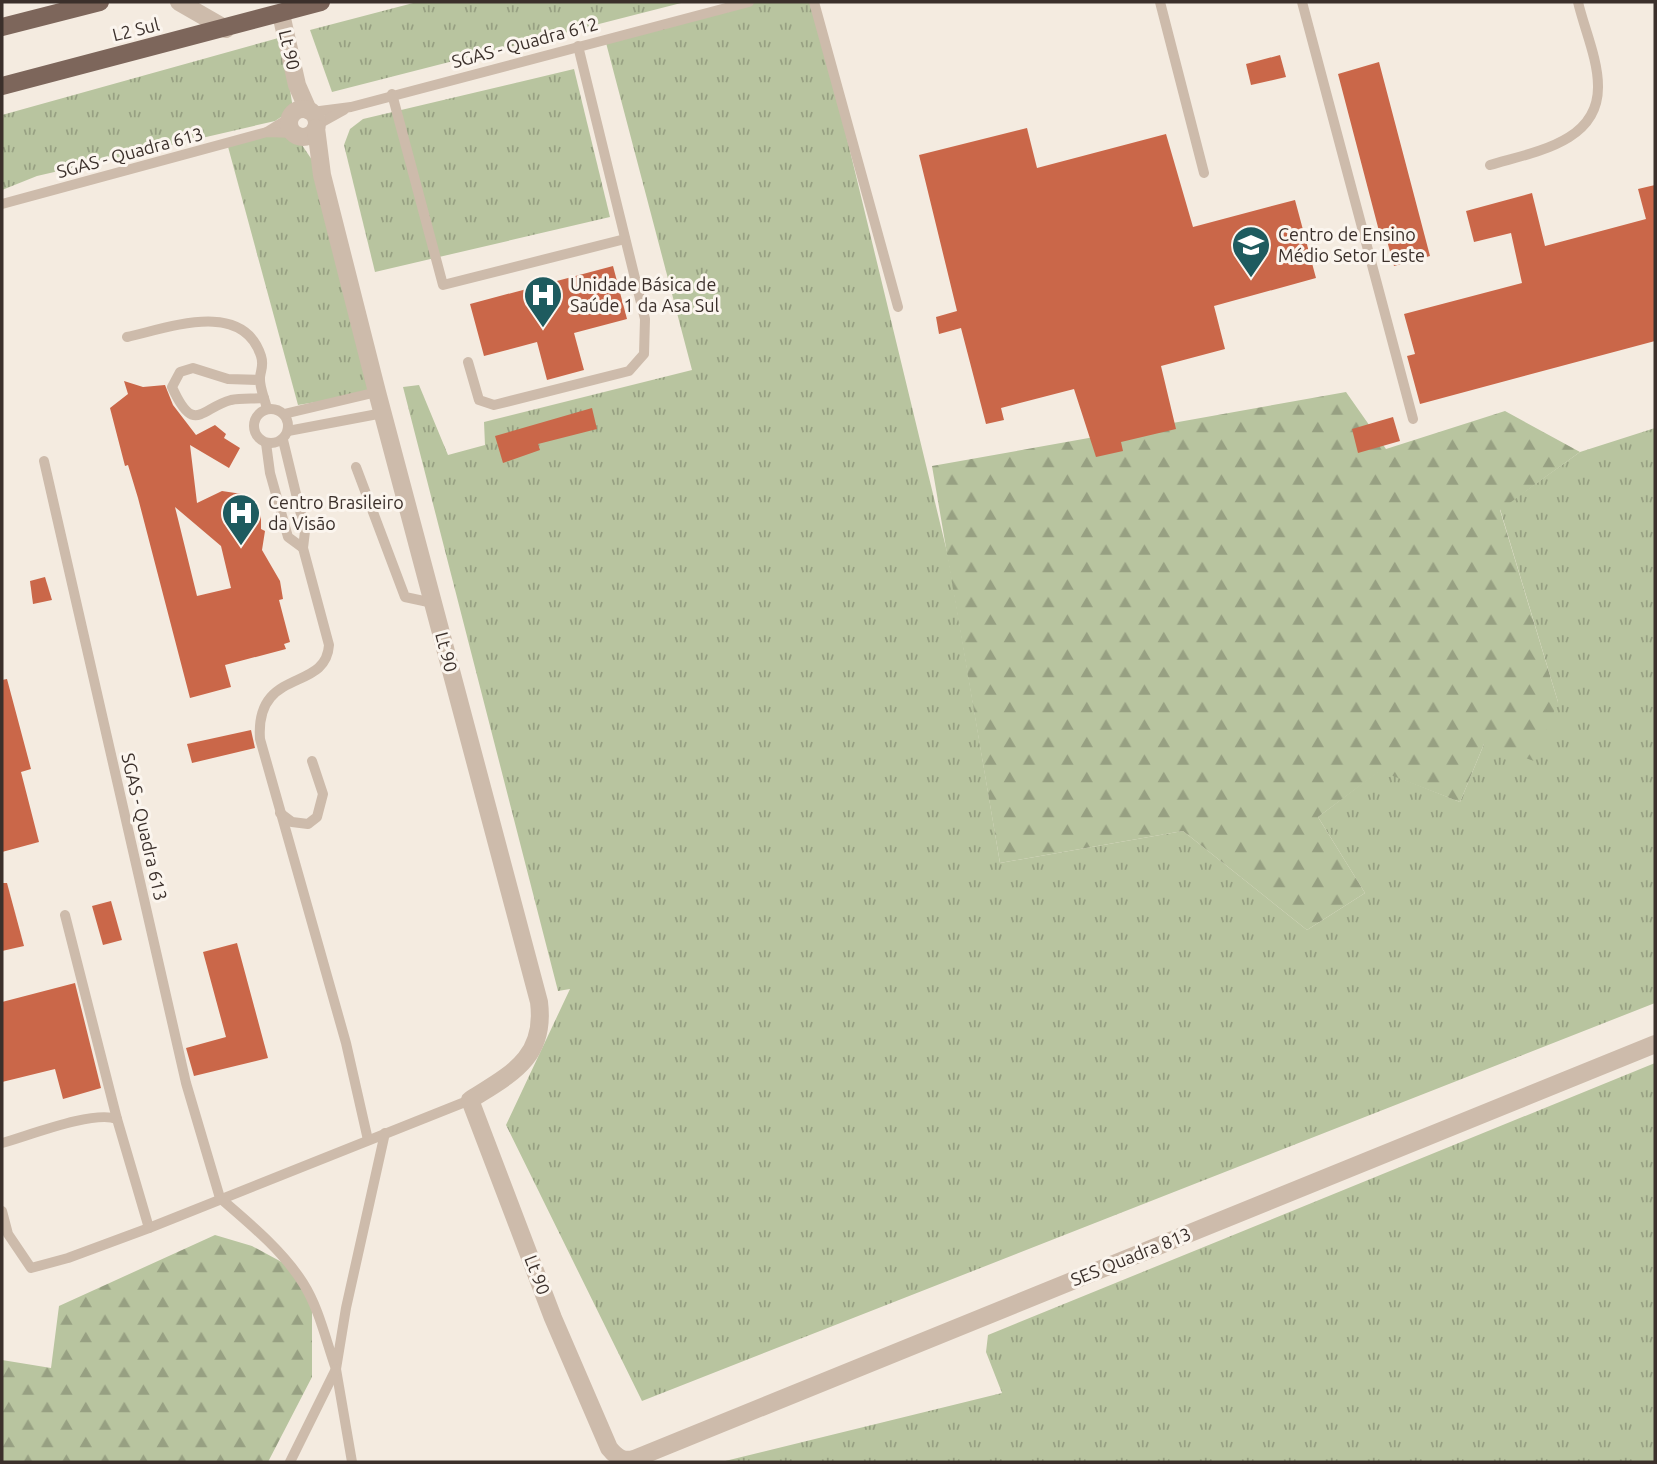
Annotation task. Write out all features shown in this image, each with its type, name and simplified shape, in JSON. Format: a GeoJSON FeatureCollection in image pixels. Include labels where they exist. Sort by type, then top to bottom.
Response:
{"type":"FeatureCollection","features":[{"type":"Feature","properties":{"kind":"main road","name":"L2 Sul"},"geometry":{"type":"LineString","coordinates":[[2,27],[100,2]]}},
{"type":"Feature","properties":{"kind":"main road","name":"L2 Sul"},"geometry":{"type":"LineString","coordinates":[[2,85],[226,29],[321,2]]}},
{"type":"Feature","properties":{"kind":"street"},"geometry":{"type":"LineString","coordinates":[[179,2],[226,29]]}},
{"type":"Feature","properties":{"kind":"street","name":"Lt 90"},"geometry":{"type":"LineString","coordinates":[[281,14],[305,122],[322,175],[540,1013],[540,1032],[530,1054],[501,1080],[470,1100],[553,1318],[609,1448]]}},
{"type":"Feature","properties":{"kind":"street","name":"SES Quadra 813"},"geometry":{"type":"LineString","coordinates":[[609,1448],[623,1460],[651,1458],[1655,1044]]}},
{"type":"Feature","properties":{"kind":"lane","name":"SGAS - Quadra 612"},"geometry":{"type":"LineString","coordinates":[[305,122],[392,94],[749,2]]}},
{"type":"Feature","properties":{"kind":"lane"},"geometry":{"type":"LineString","coordinates":[[814,2],[898,307]]}},
{"type":"Feature","properties":{"kind":"lane"},"geometry":{"type":"LineString","coordinates":[[1160,2],[1203,173]]}},
{"type":"Feature","properties":{"kind":"lane"},"geometry":{"type":"LineString","coordinates":[[1302,2],[1413,419]]}},
{"type":"Feature","properties":{"kind":"lane"},"geometry":{"type":"LineString","coordinates":[[1490,165],[1574,136],[1588,124],[1596,108],[1598,84],[1578,2]]}},
{"type":"Feature","properties":{"kind":"lane"},"geometry":{"type":"LineString","coordinates":[[468,362],[479,400],[494,405],[629,371],[644,354],[647,340],[578,46]]}},
{"type":"Feature","properties":{"kind":"lane"},"geometry":{"type":"LineString","coordinates":[[392,94],[443,285],[625,239]]}},
{"type":"Feature","properties":{"kind":"lane","name":"SGAS - Quadra 613"},"geometry":{"type":"LineString","coordinates":[[267,132],[305,122]]}},
{"type":"Feature","properties":{"kind":"lane","name":"SGAS - Quadra 613"},"geometry":{"type":"LineString","coordinates":[[2,204],[305,122]]}},
{"type":"Feature","properties":{"kind":"lane"},"geometry":{"type":"LineString","coordinates":[[127,337],[204,321],[227,322],[242,330],[259,350],[263,366],[260,380],[266,403]]}},
{"type":"Feature","properties":{"kind":"lane"},"geometry":{"type":"LineString","coordinates":[[260,380],[228,379],[193,368],[180,372],[172,387],[181,404],[195,415],[209,413],[233,400],[266,403],[284,414],[377,392]]}},
{"type":"Feature","properties":{"kind":"lane"},"geometry":{"type":"LineString","coordinates":[[266,403],[253,426],[256,436],[266,443],[270,472],[288,537],[303,548]]}},
{"type":"Feature","properties":{"kind":"lane"},"geometry":{"type":"LineString","coordinates":[[266,443],[286,435],[383,413]]}},
{"type":"Feature","properties":{"kind":"lane"},"geometry":{"type":"LineString","coordinates":[[284,414],[304,531],[303,548],[329,645],[328,656],[320,668],[272,693],[259,720],[260,739],[346,1043],[368,1140]]}},
{"type":"Feature","properties":{"kind":"lane","name":"SGAS - Quadra 613"},"geometry":{"type":"LineString","coordinates":[[44,461],[186,1083],[220,1198]]}},
{"type":"Feature","properties":{"kind":"lane"},"geometry":{"type":"LineString","coordinates":[[356,467],[405,597],[433,603]]}},
{"type":"Feature","properties":{"kind":"lane"},"geometry":{"type":"LineString","coordinates":[[280,813],[292,822],[308,824],[317,817],[323,794],[312,761]]}},
{"type":"Feature","properties":{"kind":"lane"},"geometry":{"type":"LineString","coordinates":[[65,915],[117,1119],[149,1228]]}},
{"type":"Feature","properties":{"kind":"lane","name":"Lt 90"},"geometry":{"type":"LineString","coordinates":[[5,1235],[31,1268],[68,1258],[470,1100]]}},
{"type":"Feature","properties":{"kind":"lane"},"geometry":{"type":"LineString","coordinates":[[2,1143],[80,1122],[110,1116],[117,1119]]}},
{"type":"Feature","properties":{"kind":"lane"},"geometry":{"type":"LineString","coordinates":[[290,1462],[336,1369],[346,1308],[385,1133]]}},
{"type":"Feature","properties":{"kind":"lane"},"geometry":{"type":"LineString","coordinates":[[220,1198],[254,1226],[302,1281],[336,1369],[352,1462]]}},
{"type":"Feature","properties":{"kind":"lane"},"geometry":{"type":"LineString","coordinates":[[2,1211],[5,1235]]}},
{"type":"Feature","properties":{"kind":"green space"},"geometry":{"type":"Polygon","coordinates":[[[417,2],[685,2],[332,92],[310,30],[417,2]]]}},
{"type":"Feature","properties":{"kind":"green space"},"geometry":{"type":"Polygon","coordinates":[[[749,2],[814,2],[948,556],[1000,863],[1183,831],[1307,930],[1365,893],[1318,817],[1380,770],[1460,802],[1484,744],[1558,702],[1500,509],[1580,452],[1655,428],[1655,1003],[642,1401],[506,1125],[570,989],[558,991],[403,387],[419,385],[448,455],[485,445],[484,422],[692,370],[605,39],[749,2]]]}},
{"type":"Feature","properties":{"kind":"green space"},"geometry":{"type":"Polygon","coordinates":[[[282,37],[293,109],[275,121],[37,176],[2,190],[2,115],[282,37]]]}},
{"type":"Feature","properties":{"kind":"green space"},"geometry":{"type":"Polygon","coordinates":[[[574,69],[610,217],[375,272],[344,145],[350,129],[363,119],[574,69]]]}},
{"type":"Feature","properties":{"kind":"green space"},"geometry":{"type":"Polygon","coordinates":[[[267,132],[294,133],[322,175],[377,392],[298,405],[227,143],[267,132]]]}},
{"type":"Feature","properties":{"kind":"green space"},"geometry":{"type":"Polygon","coordinates":[[[1346,392],[1386,449],[1505,411],[1580,452],[1500,510],[1558,702],[1534,761],[1484,744],[1460,802],[1380,771],[1318,817],[1365,893],[1307,930],[1183,831],[1000,863],[932,466],[1346,392]]]}},
{"type":"Feature","properties":{"kind":"green space"},"geometry":{"type":"Polygon","coordinates":[[[1655,1063],[1655,1462],[721,1462],[1002,1393],[986,1352],[988,1335],[1655,1063]]]}},
{"type":"Feature","properties":{"kind":"green space"},"geometry":{"type":"Polygon","coordinates":[[[215,1235],[252,1246],[289,1266],[312,1298],[312,1377],[268,1462],[2,1462],[2,1360],[51,1368],[59,1306],[215,1235]]]}},
{"type":"Feature","properties":{"kind":"building"},"geometry":{"type":"Polygon","coordinates":[[[1280,55],[1286,77],[1251,85],[1246,64],[1280,55]]]}},
{"type":"Feature","properties":{"kind":"building"},"geometry":{"type":"Polygon","coordinates":[[[1379,62],[1430,256],[1394,266],[1384,230],[1379,231],[1338,74],[1379,62]]]}},
{"type":"Feature","properties":{"kind":"building"},"geometry":{"type":"Polygon","coordinates":[[[1027,128],[1037,168],[1166,134],[1193,227],[1295,200],[1316,278],[1214,306],[1225,349],[1161,366],[1176,429],[1121,442],[1123,451],[1096,457],[1074,389],[1001,408],[1004,420],[986,424],[961,328],[939,334],[936,317],[957,311],[919,155],[1027,128]]]}},
{"type":"Feature","properties":{"kind":"building"},"geometry":{"type":"Polygon","coordinates":[[[1655,185],[1655,341],[1420,404],[1407,356],[1415,354],[1404,314],[1522,283],[1511,233],[1474,242],[1466,211],[1532,193],[1545,246],[1646,219],[1638,189],[1655,185]]]}},
{"type":"Feature","properties":{"kind":"building","name":"Unidade Básica de Saúde 1 da Asa Sul"},"geometry":{"type":"Polygon","coordinates":[[[613,266],[627,319],[574,333],[584,370],[547,380],[537,342],[484,356],[470,304],[613,266]]]}},
{"type":"Feature","properties":{"kind":"building","name":"Centro Brasileiro da Visão"},"geometry":{"type":"Polygon","coordinates":[[[124,381],[143,387],[165,385],[173,405],[196,435],[215,425],[226,434],[224,438],[240,448],[229,468],[190,445],[197,503],[222,491],[242,494],[256,503],[261,517],[261,529],[265,531],[262,550],[280,581],[283,599],[279,600],[290,642],[284,644],[286,649],[225,665],[231,687],[190,698],[138,498],[128,465],[125,466],[110,408],[128,394],[124,381]],[[175,507],[197,596],[231,588],[221,546],[175,507]]]}},
{"type":"Feature","properties":{"kind":"building"},"geometry":{"type":"Polygon","coordinates":[[[592,408],[597,429],[538,444],[540,450],[503,463],[495,436],[592,408]]]}},
{"type":"Feature","properties":{"kind":"building"},"geometry":{"type":"Polygon","coordinates":[[[1393,417],[1400,441],[1358,453],[1352,429],[1393,417]]]}},
{"type":"Feature","properties":{"kind":"building"},"geometry":{"type":"Polygon","coordinates":[[[45,577],[52,600],[33,604],[30,581],[45,577]]]}},
{"type":"Feature","properties":{"kind":"building"},"geometry":{"type":"Polygon","coordinates":[[[7,679],[31,769],[21,772],[39,842],[2,852],[2,680],[7,679]]]}},
{"type":"Feature","properties":{"kind":"building"},"geometry":{"type":"Polygon","coordinates":[[[251,730],[255,748],[192,763],[187,744],[251,730]]]}},
{"type":"Feature","properties":{"kind":"building"},"geometry":{"type":"Polygon","coordinates":[[[2,883],[7,883],[24,946],[2,951],[2,883]]]}},
{"type":"Feature","properties":{"kind":"building"},"geometry":{"type":"Polygon","coordinates":[[[111,901],[122,940],[103,945],[92,906],[111,901]]]}},
{"type":"Feature","properties":{"kind":"building"},"geometry":{"type":"Polygon","coordinates":[[[237,943],[268,1058],[194,1076],[186,1048],[226,1037],[203,952],[237,943]]]}},
{"type":"Feature","properties":{"kind":"building"},"geometry":{"type":"Polygon","coordinates":[[[75,983],[101,1088],[63,1099],[55,1069],[2,1082],[2,1002],[75,983]]]}},
{"type":"Feature","properties":{"kind":"place","name":"Centro de Ensino Médio Setor Leste"},"geometry":{"type":"Point","coordinates":[1251,279]}},
{"type":"Feature","properties":{"kind":"place","name":"Unidade Básica de Saúde 1 da Asa Sul"},"geometry":{"type":"Point","coordinates":[543,329]}},
{"type":"Feature","properties":{"kind":"place","name":"Centro Brasileiro da Visão"},"geometry":{"type":"Point","coordinates":[241,547]}}]}
